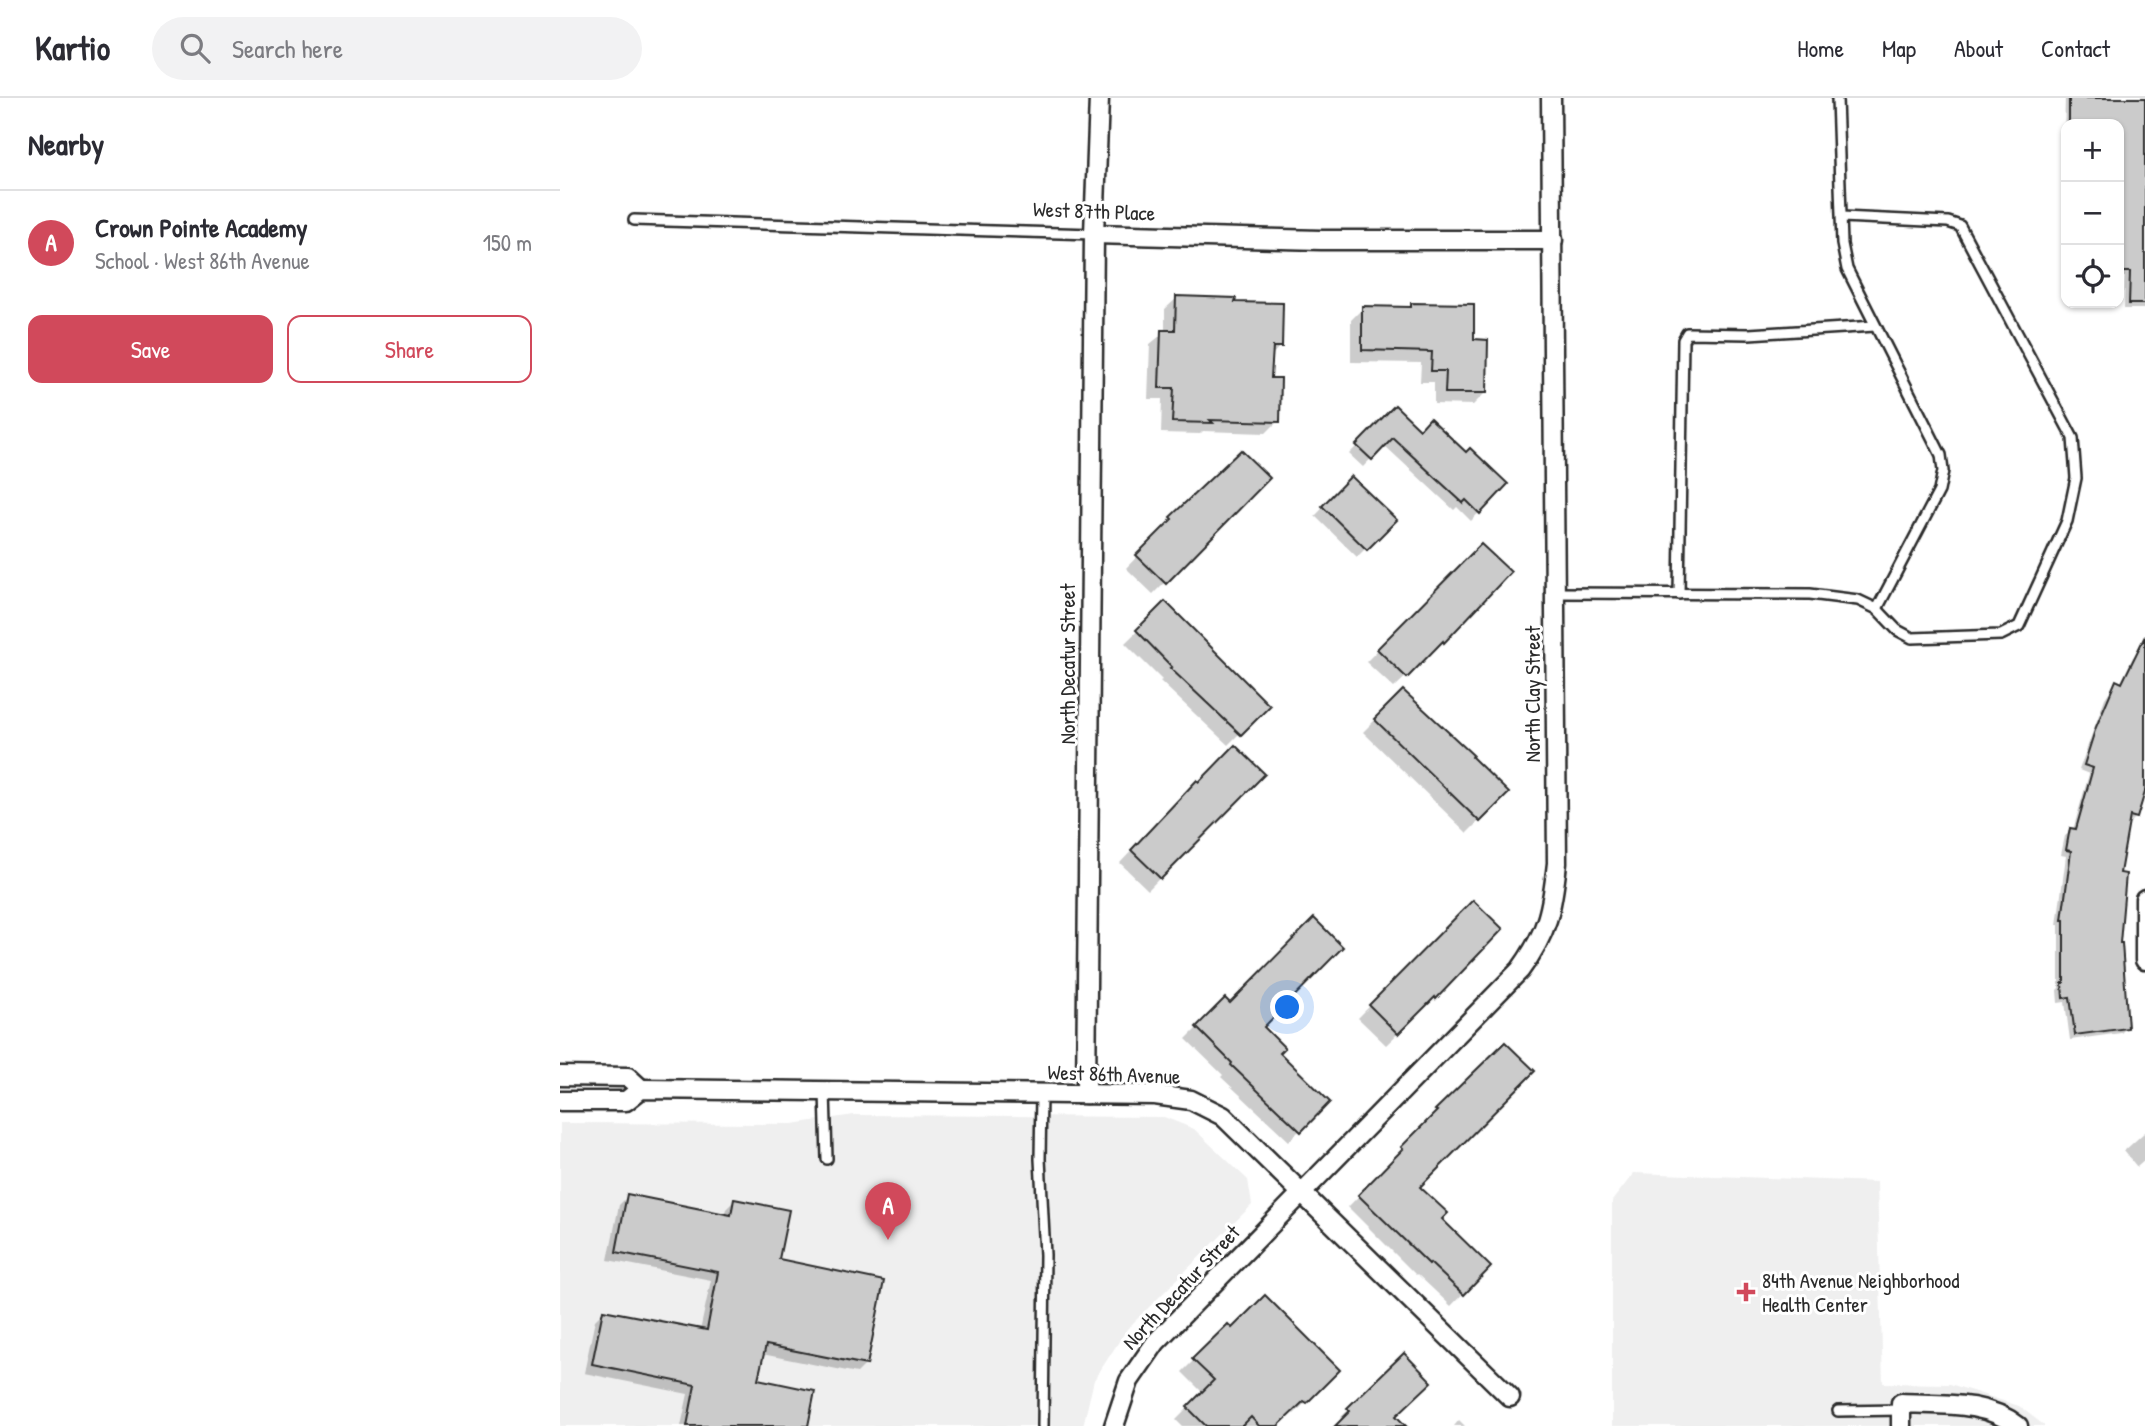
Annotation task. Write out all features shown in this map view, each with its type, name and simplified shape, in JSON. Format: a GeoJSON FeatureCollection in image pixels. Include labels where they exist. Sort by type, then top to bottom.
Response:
{"type":"FeatureCollection","features":[{"type":"Feature","properties":{"kind":"street","name":"North Decatur Street"},"geometry":{"type":"LineString","coordinates":[[1086,1094],[1094,234],[1099,98]]}},
{"type":"Feature","properties":{"kind":"street","name":"North Clay Street"},"geometry":{"type":"LineString","coordinates":[[1303,1193],[1520,970],[1542,937],[1552,905],[1556,863],[1551,98]]}},
{"type":"Feature","properties":{"kind":"street","name":"West 87th Place"},"geometry":{"type":"LineString","coordinates":[[1094,234],[1321,240],[1553,240]]}},
{"type":"Feature","properties":{"kind":"street"},"geometry":{"type":"LineString","coordinates":[[2145,899],[2145,960]]}},
{"type":"Feature","properties":{"kind":"street","name":"West 86th Avenue"},"geometry":{"type":"LineString","coordinates":[[560,1076],[628,1077],[641,1089]]}},
{"type":"Feature","properties":{"kind":"street","name":"West 86th Avenue"},"geometry":{"type":"LineString","coordinates":[[560,1101],[626,1101],[641,1089],[1180,1097],[1223,1116],[1510,1397]]}},
{"type":"Feature","properties":{"kind":"street","name":"North Decatur Street"},"geometry":{"type":"LineString","coordinates":[[1114,1426],[1129,1381],[1156,1342],[1303,1193]]}},
{"type":"Feature","properties":{"kind":"street"},"geometry":{"type":"LineString","coordinates":[[1901,1413],[1971,1406],[1999,1414],[2018,1426]]}},
{"type":"Feature","properties":{"kind":"lane"},"geometry":{"type":"LineString","coordinates":[[1837,98],[1842,244],[1847,269],[1941,455],[1943,471],[1939,491],[1877,610]]}},
{"type":"Feature","properties":{"kind":"lane"},"geometry":{"type":"LineString","coordinates":[[1555,593],[1810,594],[1858,600],[1877,610],[1897,630],[1912,638],[2001,635],[2019,626],[2067,521],[2076,478],[2073,438],[1960,226],[1948,222],[1842,217]]}},
{"type":"Feature","properties":{"kind":"lane","name":"West 87th Place"},"geometry":{"type":"LineString","coordinates":[[634,220],[1094,234]]}},
{"type":"Feature","properties":{"kind":"lane"},"geometry":{"type":"LineString","coordinates":[[1679,594],[1683,340],[1687,333],[1749,334],[1875,327]]}},
{"type":"Feature","properties":{"kind":"lane"},"geometry":{"type":"LineString","coordinates":[[825,1091],[827,1159]]}},
{"type":"Feature","properties":{"kind":"lane"},"geometry":{"type":"LineString","coordinates":[[1041,1094],[1040,1159],[1045,1255],[1043,1426]]}},
{"type":"Feature","properties":{"kind":"lane"},"geometry":{"type":"LineString","coordinates":[[1838,1411],[1901,1413]]}},
{"type":"Feature","properties":{"kind":"shaded area"},"geometry":{"type":"Polygon","coordinates":[[[854,1115],[1164,1117],[1194,1129],[1248,1180],[1252,1205],[1127,1329],[1094,1380],[1083,1426],[560,1426],[560,1123],[792,1124],[854,1115]]]}},
{"type":"Feature","properties":{"kind":"shaded area","name":"84th Avenue Neighborhood Health Center"},"geometry":{"type":"Polygon","coordinates":[[[1634,1173],[1877,1182],[1883,1383],[1950,1384],[2019,1406],[2045,1426],[1612,1426],[1612,1201],[1634,1173]]]}},
{"type":"Feature","properties":{"kind":"building"},"geometry":{"type":"Polygon","coordinates":[[[2069,98],[2145,98],[2145,304],[2129,304],[2130,272],[2124,272],[2124,119],[2069,119],[2069,98]]]}},
{"type":"Feature","properties":{"kind":"building"},"geometry":{"type":"Polygon","coordinates":[[[1176,296],[1236,298],[1235,302],[1283,303],[1282,347],[1273,347],[1271,378],[1281,378],[1280,422],[1172,422],[1174,388],[1159,388],[1161,330],[1175,330],[1176,296]]]}},
{"type":"Feature","properties":{"kind":"building"},"geometry":{"type":"Polygon","coordinates":[[[1411,303],[1474,304],[1474,339],[1488,340],[1487,393],[1445,393],[1446,371],[1431,371],[1432,352],[1362,350],[1362,306],[1411,307],[1411,303]]]}},
{"type":"Feature","properties":{"kind":"building"},"geometry":{"type":"Polygon","coordinates":[[[1395,405],[1420,429],[1430,418],[1466,452],[1470,448],[1508,484],[1480,514],[1466,500],[1463,503],[1393,438],[1372,460],[1356,445],[1395,405]]]}},
{"type":"Feature","properties":{"kind":"building"},"geometry":{"type":"Polygon","coordinates":[[[1241,450],[1270,478],[1166,584],[1136,555],[1172,519],[1170,517],[1241,450]]]}},
{"type":"Feature","properties":{"kind":"building"},"geometry":{"type":"Polygon","coordinates":[[[1351,476],[1397,520],[1367,550],[1322,506],[1351,476]]]}},
{"type":"Feature","properties":{"kind":"building"},"geometry":{"type":"Polygon","coordinates":[[[1481,544],[1511,572],[1407,678],[1377,649],[1481,544]]]}},
{"type":"Feature","properties":{"kind":"building"},"geometry":{"type":"Polygon","coordinates":[[[1165,601],[1270,706],[1241,735],[1170,668],[1172,667],[1136,630],[1165,601]]]}},
{"type":"Feature","properties":{"kind":"building"},"geometry":{"type":"Polygon","coordinates":[[[2145,636],[2145,792],[2137,818],[2130,816],[2120,873],[2126,874],[2120,943],[2128,1028],[2075,1035],[2070,997],[2063,998],[2062,983],[2062,920],[2071,851],[2066,850],[2070,828],[2076,829],[2093,768],[2084,765],[2096,727],[2116,680],[2122,683],[2145,636]]]}},
{"type":"Feature","properties":{"kind":"building"},"geometry":{"type":"Polygon","coordinates":[[[1403,690],[1473,755],[1472,757],[1509,793],[1480,822],[1374,719],[1403,690]]]}},
{"type":"Feature","properties":{"kind":"building"},"geometry":{"type":"Polygon","coordinates":[[[1235,745],[1265,774],[1161,879],[1131,850],[1197,780],[1199,782],[1235,745]]]}},
{"type":"Feature","properties":{"kind":"building"},"geometry":{"type":"Polygon","coordinates":[[[1473,900],[1503,929],[1436,999],[1435,997],[1398,1034],[1369,1005],[1473,900]]]}},
{"type":"Feature","properties":{"kind":"building"},"geometry":{"type":"Polygon","coordinates":[[[1314,918],[1343,947],[1264,1027],[1285,1048],[1280,1053],[1330,1102],[1301,1132],[1231,1065],[1196,1027],[1225,998],[1230,1003],[1314,918]]]}},
{"type":"Feature","properties":{"kind":"building"},"geometry":{"type":"Polygon","coordinates":[[[1505,1042],[1535,1071],[1420,1187],[1448,1213],[1442,1219],[1491,1267],[1464,1295],[1358,1195],[1403,1149],[1401,1147],[1437,1111],[1435,1110],[1505,1042]]]}},
{"type":"Feature","properties":{"kind":"building"},"geometry":{"type":"Polygon","coordinates":[[[627,1194],[731,1215],[734,1199],[789,1210],[779,1259],[884,1281],[867,1365],[766,1345],[758,1379],[815,1391],[808,1426],[687,1426],[695,1385],[592,1364],[603,1310],[707,1330],[718,1272],[616,1252],[627,1194]]]}},
{"type":"Feature","properties":{"kind":"building"},"geometry":{"type":"Polygon","coordinates":[[[1265,1295],[1340,1370],[1307,1403],[1304,1401],[1278,1426],[1259,1426],[1251,1417],[1242,1426],[1206,1426],[1187,1407],[1214,1380],[1192,1359],[1228,1324],[1232,1328],[1265,1295]]]}},
{"type":"Feature","properties":{"kind":"building"},"geometry":{"type":"Polygon","coordinates":[[[1404,1353],[1432,1382],[1396,1416],[1406,1426],[1335,1426],[1350,1411],[1347,1408],[1404,1353]]]}},
{"type":"Feature","properties":{"kind":"place","name":"Crown Pointe Academy"},"geometry":{"type":"Point","coordinates":[888,1240]}},
{"type":"Feature","properties":{"kind":"place","name":"84th Avenue Neighborhood Health Center"},"geometry":{"type":"Point","coordinates":[1746,1292]}}]}
